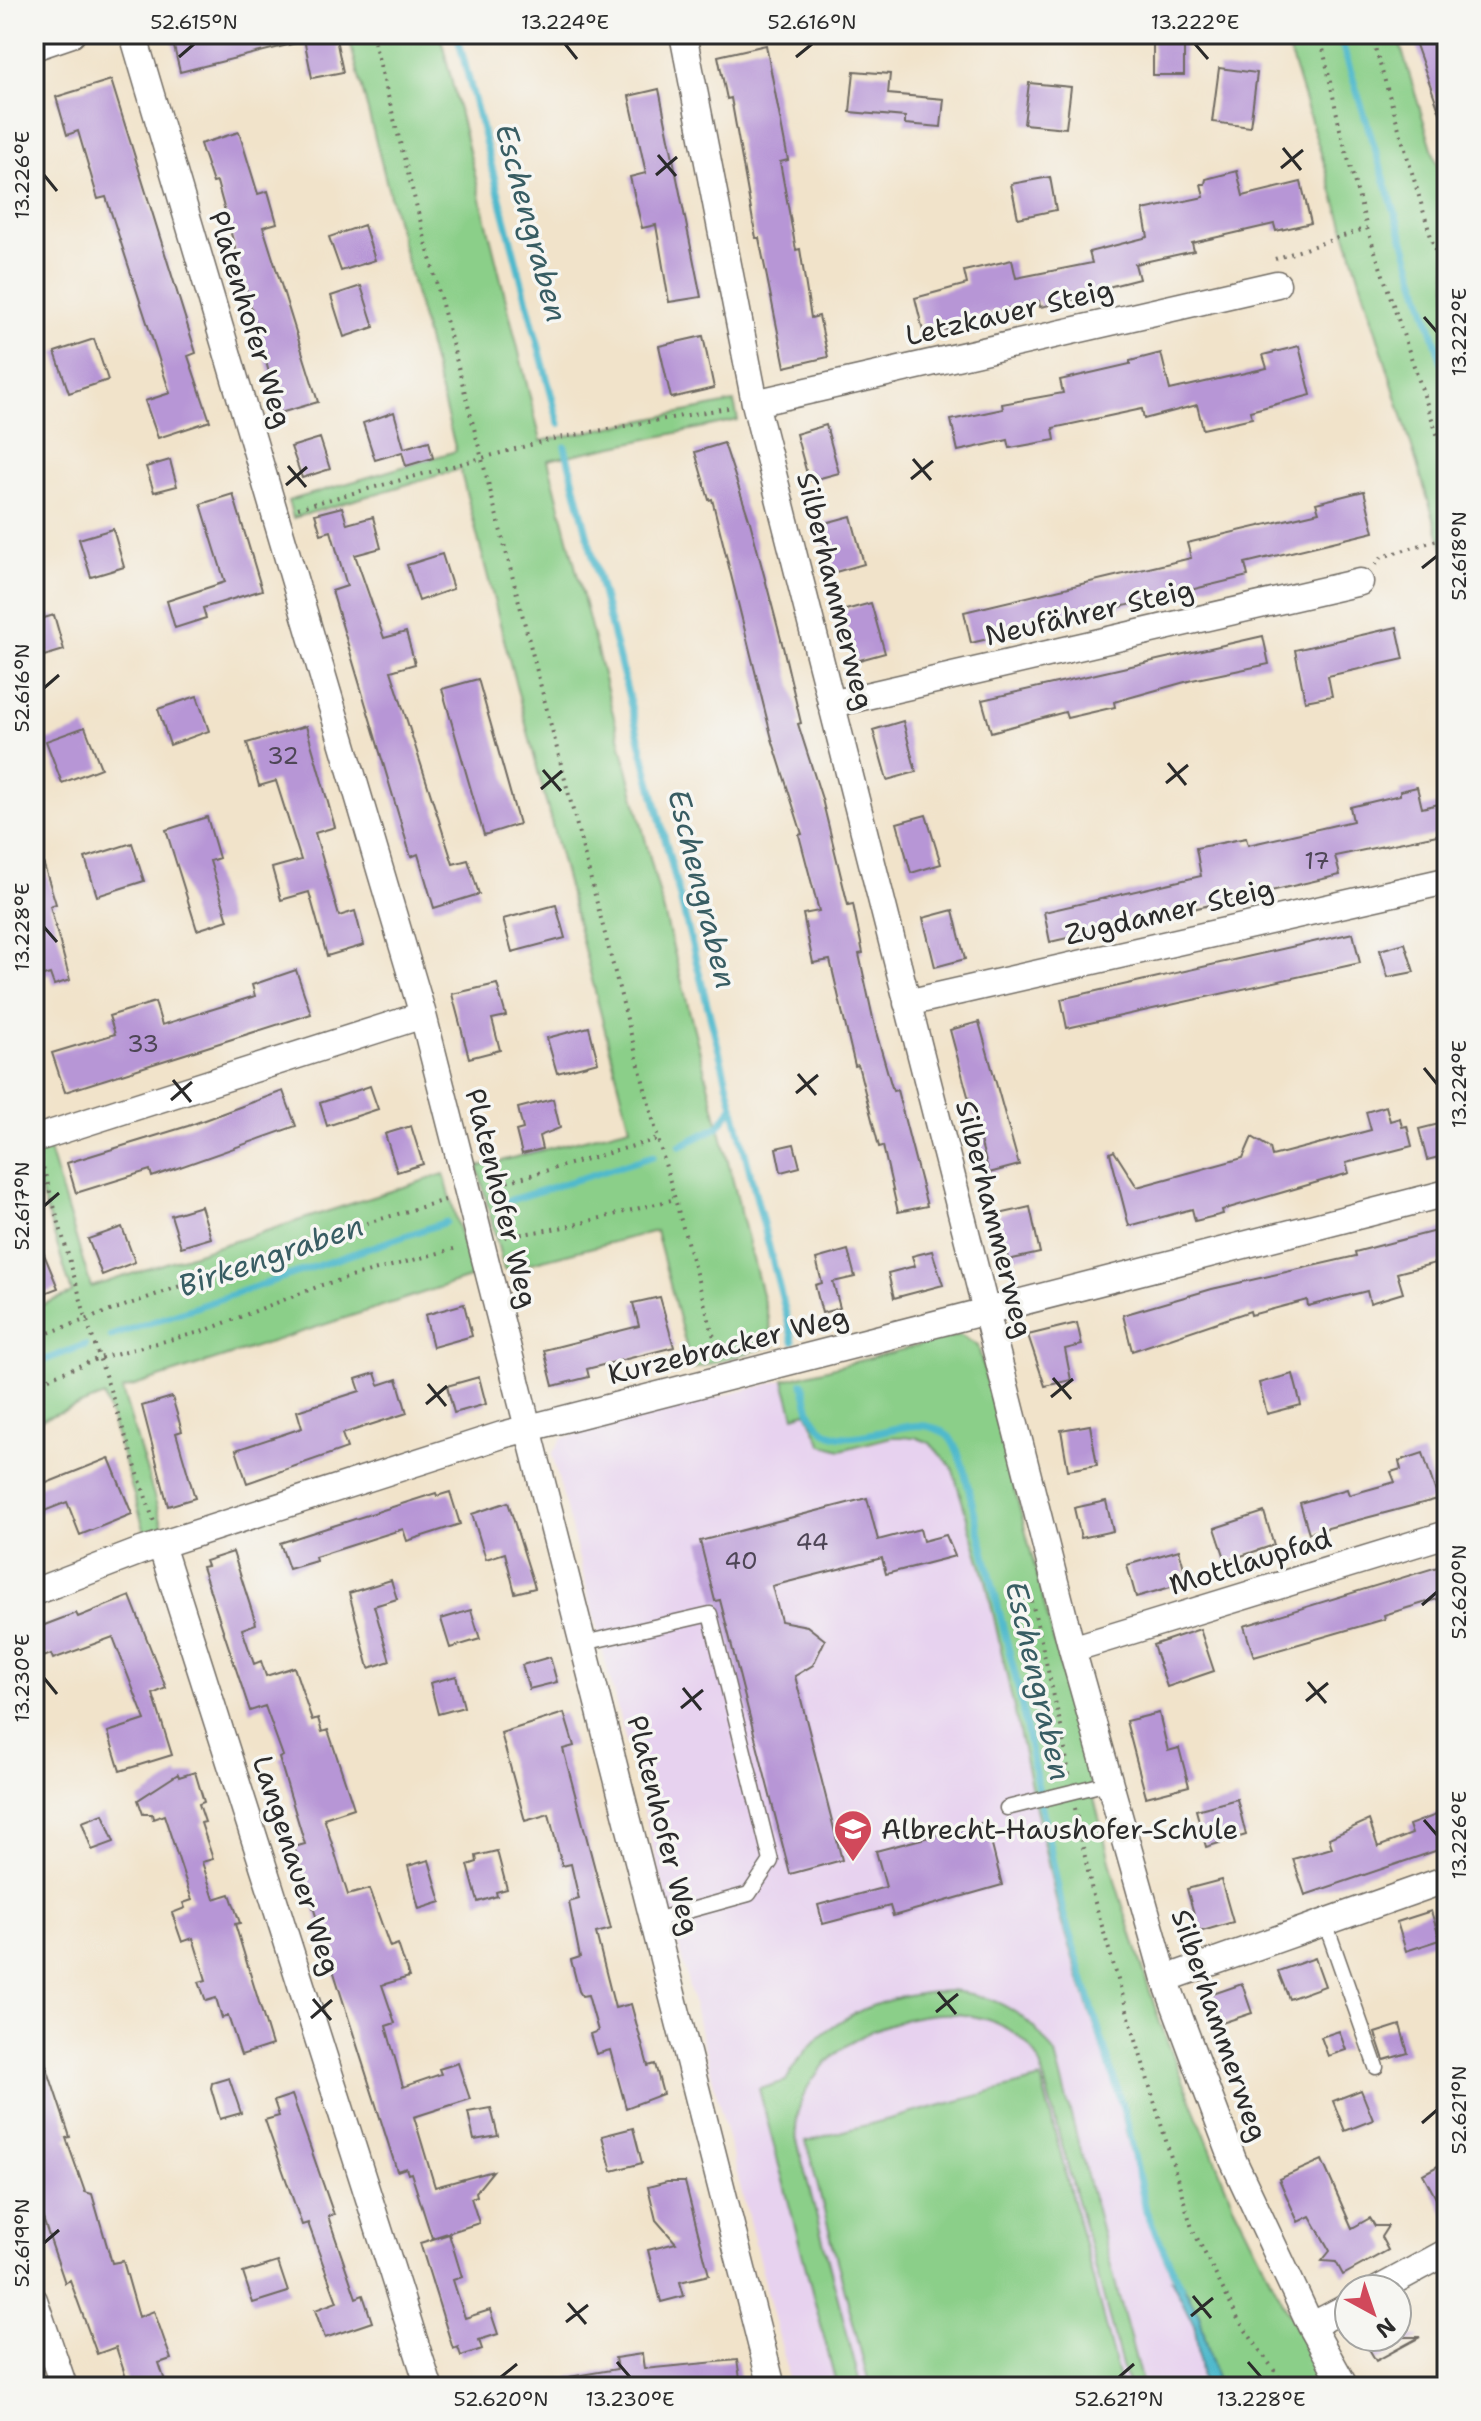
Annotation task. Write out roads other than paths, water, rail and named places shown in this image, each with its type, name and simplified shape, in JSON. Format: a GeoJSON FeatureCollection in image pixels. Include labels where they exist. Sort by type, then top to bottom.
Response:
{"type":"FeatureCollection","features":[{"type":"Feature","properties":{"kind":"street"},"geometry":{"type":"LineString","coordinates":[[34,47],[72,34]]}},
{"type":"Feature","properties":{"kind":"street","name":"Platenhofer Weg"},"geometry":{"type":"LineString","coordinates":[[133,34],[423,1015],[772,2387]]}},
{"type":"Feature","properties":{"kind":"street","name":"Silberhammerweg"},"geometry":{"type":"LineString","coordinates":[[683,34],[755,403],[1072,1649],[1112,1782],[1165,1979],[1233,2160],[1311,2326],[1345,2387]]}},
{"type":"Feature","properties":{"kind":"street","name":"Letzkauer Steig"},"geometry":{"type":"LineString","coordinates":[[755,403],[1277,284]]}},
{"type":"Feature","properties":{"kind":"street","name":"Neufährer Steig"},"geometry":{"type":"LineString","coordinates":[[831,704],[1360,582]]}},
{"type":"Feature","properties":{"kind":"street","name":"Zugdamer Steig"},"geometry":{"type":"LineString","coordinates":[[907,1003],[1446,881]]}},
{"type":"Feature","properties":{"kind":"street"},"geometry":{"type":"LineString","coordinates":[[34,1138],[423,1015]]}},
{"type":"Feature","properties":{"kind":"street","name":"Kurzebracker Weg"},"geometry":{"type":"LineString","coordinates":[[34,1592],[161,1545],[529,1428],[1447,1193]]}},
{"type":"Feature","properties":{"kind":"street","name":"Mottlaupfad"},"geometry":{"type":"LineString","coordinates":[[1072,1649],[1447,1534]]}},
{"type":"Feature","properties":{"kind":"street","name":"Langenauer Weg"},"geometry":{"type":"LineString","coordinates":[[161,1545],[429,2387]]}},
{"type":"Feature","properties":{"kind":"street"},"geometry":{"type":"LineString","coordinates":[[1165,1979],[1447,1879]]}},
{"type":"Feature","properties":{"kind":"street"},"geometry":{"type":"LineString","coordinates":[[1408,2273],[1447,2252]]}},
{"type":"Feature","properties":{"kind":"street"},"geometry":{"type":"LineString","coordinates":[[34,2300],[64,2387]]}},
{"type":"Feature","properties":{"kind":"street"},"geometry":{"type":"LineString","coordinates":[[1311,2326],[1333,2314]]}},
{"type":"Feature","properties":{"kind":"lane"},"geometry":{"type":"LineString","coordinates":[[584,1643],[710,1614],[771,1861],[749,1894],[655,1920]]}},
{"type":"Feature","properties":{"kind":"lane"},"geometry":{"type":"LineString","coordinates":[[1013,1807],[1112,1782]]}},
{"type":"Feature","properties":{"kind":"lane"},"geometry":{"type":"LineString","coordinates":[[1325,1922],[1376,2067]]}},
{"type":"Feature","properties":{"kind":"water"},"geometry":{"type":"Polygon","coordinates":[[[1171,2279],[1180,2280],[1199,2314],[1218,2387],[1203,2387],[1195,2327],[1171,2279]]]}},
{"type":"Feature","properties":{"kind":"waterway","name":"Eschengraben"},"geometry":{"type":"LineString","coordinates":[[457,34],[559,424]]}},
{"type":"Feature","properties":{"kind":"waterway"},"geometry":{"type":"LineString","coordinates":[[1339,34],[1447,379]]}},
{"type":"Feature","properties":{"kind":"waterway","name":"Eschengraben"},"geometry":{"type":"LineString","coordinates":[[565,447],[793,1341]]}},
{"type":"Feature","properties":{"kind":"waterway","name":"Birkengraben"},"geometry":{"type":"LineString","coordinates":[[680,1146],[718,1127],[732,1108]]}},
{"type":"Feature","properties":{"kind":"waterway","name":"Birkengraben"},"geometry":{"type":"LineString","coordinates":[[498,1204],[653,1156]]}},
{"type":"Feature","properties":{"kind":"waterway","name":"Birkengraben"},"geometry":{"type":"LineString","coordinates":[[111,1336],[446,1222]]}},
{"type":"Feature","properties":{"kind":"waterway","name":"Birkengraben"},"geometry":{"type":"LineString","coordinates":[[34,1364],[85,1345]]}},
{"type":"Feature","properties":{"kind":"waterway","name":"Eschengraben"},"geometry":{"type":"LineString","coordinates":[[803,1383],[812,1415],[827,1432],[842,1437],[897,1428],[933,1427],[948,1436],[958,1452],[1018,1687],[1063,1913],[1127,2122],[1146,2211],[1181,2288]]}},
{"type":"Feature","properties":{"kind":"place","name":"Albrecht-Haushofer-Schule"},"geometry":{"type":"Point","coordinates":[853,1863]}}]}
